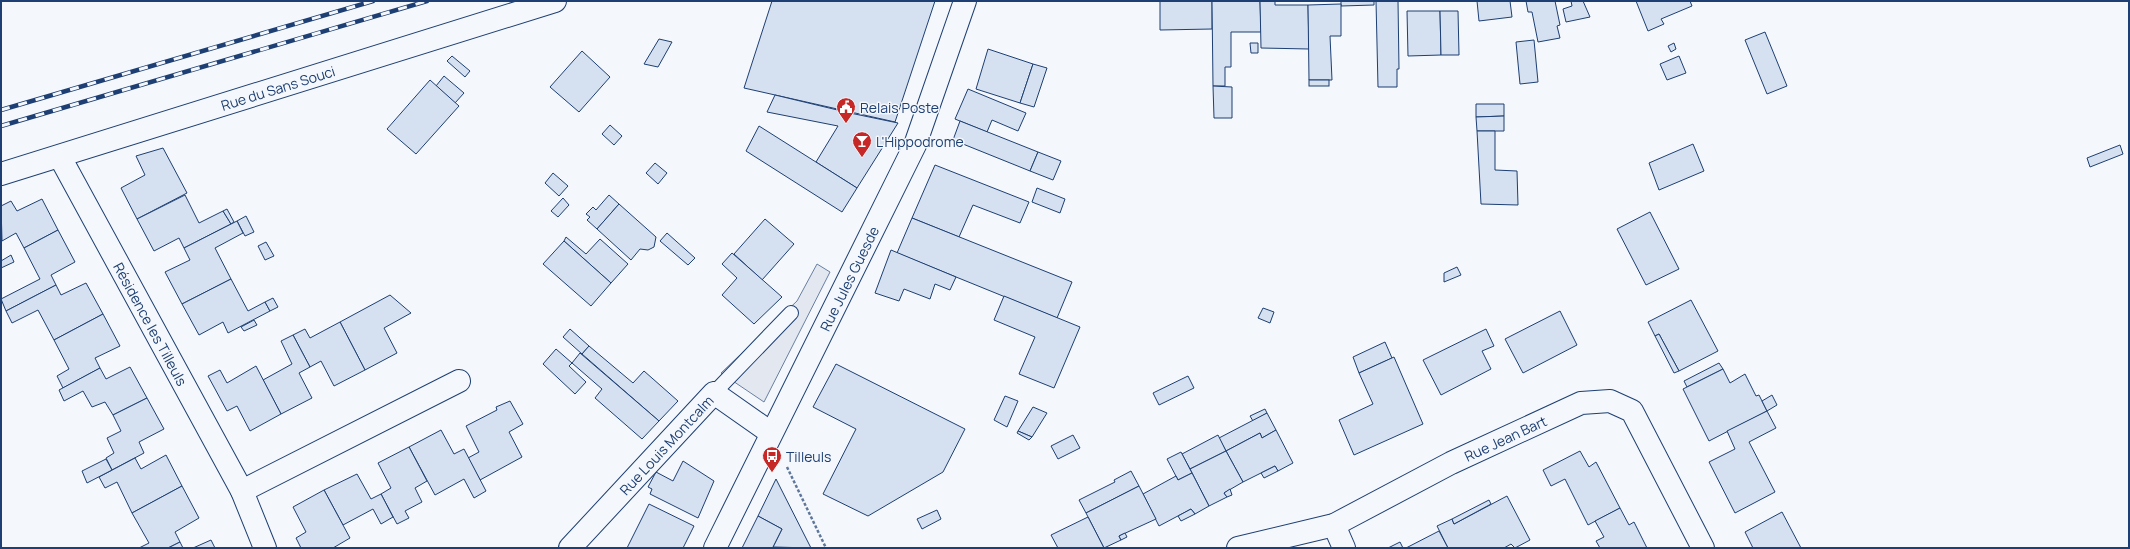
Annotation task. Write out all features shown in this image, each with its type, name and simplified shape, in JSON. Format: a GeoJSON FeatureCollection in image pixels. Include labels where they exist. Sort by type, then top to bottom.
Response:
{"type":"FeatureCollection","features":[{"type":"Feature","properties":{"kind":"street","name":"Rue du Sans Souci"},"geometry":{"type":"LineString","coordinates":[[1,174],[555,1]]}},
{"type":"Feature","properties":{"kind":"street","name":"Rue Jules Guesde"},"geometry":{"type":"LineString","coordinates":[[715,548],[915,145],[965,1]]}},
{"type":"Feature","properties":{"kind":"street","name":"Résidence les Tilleuls"},"geometry":{"type":"LineString","coordinates":[[60,156],[242,491],[265,548]]}},
{"type":"Feature","properties":{"kind":"street"},"geometry":{"type":"LineString","coordinates":[[242,491],[459,381]]}},
{"type":"Feature","properties":{"kind":"street","name":"Rue Louis Montcalm"},"geometry":{"type":"LineString","coordinates":[[570,548],[714,393],[771,433]]}},
{"type":"Feature","properties":{"kind":"street","name":"Rue Jean Bart"},"geometry":{"type":"LineString","coordinates":[[1238,548],[1334,525],[1451,463],[1581,403],[1610,401],[1632,411],[1704,548]]}},
{"type":"Feature","properties":{"kind":"street"},"geometry":{"type":"LineString","coordinates":[[1334,525],[1344,548]]}},
{"type":"Feature","properties":{"kind":"lane"},"geometry":{"type":"LineString","coordinates":[[714,393],[791,313]]}},
{"type":"Feature","properties":{"kind":"path"},"geometry":{"type":"LineString","coordinates":[[771,433],[826,548]]}},
{"type":"Feature","properties":{"kind":"shaded area"},"geometry":{"type":"Polygon","coordinates":[[[817,264],[830,272],[764,402],[721,373],[797,301],[817,264]]]}},
{"type":"Feature","properties":{"kind":"building"},"geometry":{"type":"Polygon","coordinates":[[[772,1],[935,1],[895,122],[744,88],[772,1]]]}},
{"type":"Feature","properties":{"kind":"building"},"geometry":{"type":"Polygon","coordinates":[[[1160,1],[1212,1],[1212,29],[1160,30],[1160,1]]]}},
{"type":"Feature","properties":{"kind":"building"},"geometry":{"type":"Polygon","coordinates":[[[1212,1],[1260,1],[1261,32],[1231,32],[1231,67],[1225,67],[1225,86],[1213,86],[1212,1]]]}},
{"type":"Feature","properties":{"kind":"building"},"geometry":{"type":"Polygon","coordinates":[[[1260,1],[1275,1],[1275,5],[1308,5],[1309,49],[1261,48],[1260,1]]]}},
{"type":"Feature","properties":{"kind":"building"},"geometry":{"type":"Polygon","coordinates":[[[1341,1],[1374,1],[1374,5],[1341,6],[1341,1]]]}},
{"type":"Feature","properties":{"kind":"building"},"geometry":{"type":"Polygon","coordinates":[[[1376,1],[1398,1],[1399,69],[1397,69],[1397,87],[1378,87],[1376,1]]]}},
{"type":"Feature","properties":{"kind":"building"},"geometry":{"type":"Polygon","coordinates":[[[1477,1],[1510,1],[1512,17],[1479,21],[1477,1]]]}},
{"type":"Feature","properties":{"kind":"building"},"geometry":{"type":"Polygon","coordinates":[[[1526,1],[1555,1],[1560,25],[1557,26],[1560,38],[1538,42],[1532,12],[1528,12],[1526,1]]]}},
{"type":"Feature","properties":{"kind":"building"},"geometry":{"type":"Polygon","coordinates":[[[1571,1],[1583,1],[1590,17],[1566,22],[1563,9],[1572,6],[1571,1]]]}},
{"type":"Feature","properties":{"kind":"building"},"geometry":{"type":"Polygon","coordinates":[[[1636,1],[1690,1],[1692,6],[1661,19],[1664,24],[1648,31],[1636,1]]]}},
{"type":"Feature","properties":{"kind":"building"},"geometry":{"type":"Polygon","coordinates":[[[1341,4],[1341,36],[1330,36],[1332,80],[1309,80],[1308,5],[1341,4]]]}},
{"type":"Feature","properties":{"kind":"building"},"geometry":{"type":"Polygon","coordinates":[[[1407,11],[1440,11],[1441,55],[1408,56],[1407,11]]]}},
{"type":"Feature","properties":{"kind":"building"},"geometry":{"type":"Polygon","coordinates":[[[1440,11],[1458,11],[1459,55],[1441,55],[1440,11]]]}},
{"type":"Feature","properties":{"kind":"building"},"geometry":{"type":"Polygon","coordinates":[[[1765,32],[1787,86],[1767,94],[1745,40],[1765,32]]]}},
{"type":"Feature","properties":{"kind":"building"},"geometry":{"type":"Polygon","coordinates":[[[659,39],[672,42],[658,67],[644,64],[659,39]]]}},
{"type":"Feature","properties":{"kind":"building"},"geometry":{"type":"Polygon","coordinates":[[[1534,40],[1538,82],[1520,84],[1516,42],[1534,40]]]}},
{"type":"Feature","properties":{"kind":"building"},"geometry":{"type":"Polygon","coordinates":[[[1250,43],[1258,43],[1258,53],[1251,53],[1250,43]]]}},
{"type":"Feature","properties":{"kind":"building"},"geometry":{"type":"Polygon","coordinates":[[[1674,43],[1676,49],[1671,52],[1668,46],[1674,43]]]}},
{"type":"Feature","properties":{"kind":"building"},"geometry":{"type":"Polygon","coordinates":[[[988,49],[1033,64],[1020,103],[976,89],[988,49]]]}},
{"type":"Feature","properties":{"kind":"building"},"geometry":{"type":"Polygon","coordinates":[[[582,51],[610,77],[579,112],[550,87],[582,51]]]}},
{"type":"Feature","properties":{"kind":"building"},"geometry":{"type":"Polygon","coordinates":[[[452,56],[470,71],[465,77],[447,61],[452,56]]]}},
{"type":"Feature","properties":{"kind":"building"},"geometry":{"type":"Polygon","coordinates":[[[1679,56],[1686,73],[1667,80],[1660,64],[1679,56]]]}},
{"type":"Feature","properties":{"kind":"building"},"geometry":{"type":"Polygon","coordinates":[[[1033,64],[1047,68],[1034,107],[1020,103],[1033,64]]]}},
{"type":"Feature","properties":{"kind":"building"},"geometry":{"type":"Polygon","coordinates":[[[444,76],[464,93],[455,103],[436,86],[444,76]]]}},
{"type":"Feature","properties":{"kind":"building"},"geometry":{"type":"Polygon","coordinates":[[[430,80],[459,106],[416,154],[387,129],[430,80]]]}},
{"type":"Feature","properties":{"kind":"building"},"geometry":{"type":"Polygon","coordinates":[[[1309,80],[1329,80],[1329,86],[1309,86],[1309,80]]]}},
{"type":"Feature","properties":{"kind":"building"},"geometry":{"type":"Polygon","coordinates":[[[1213,86],[1232,87],[1232,118],[1214,118],[1213,86]]]}},
{"type":"Feature","properties":{"kind":"building"},"geometry":{"type":"Polygon","coordinates":[[[968,89],[1026,113],[1018,131],[992,120],[987,132],[955,119],[968,89]]]}},
{"type":"Feature","properties":{"kind":"building"},"geometry":{"type":"Polygon","coordinates":[[[775,95],[898,123],[857,188],[816,162],[838,126],[767,112],[775,95]]]}},
{"type":"Feature","properties":{"kind":"building"},"geometry":{"type":"Polygon","coordinates":[[[1476,104],[1504,104],[1504,116],[1476,117],[1476,104]]]}},
{"type":"Feature","properties":{"kind":"building"},"geometry":{"type":"Polygon","coordinates":[[[1504,116],[1504,131],[1477,131],[1476,117],[1504,116]]]}},
{"type":"Feature","properties":{"kind":"building"},"geometry":{"type":"Polygon","coordinates":[[[960,121],[1038,152],[1030,171],[953,140],[960,121]]]}},
{"type":"Feature","properties":{"kind":"building"},"geometry":{"type":"Polygon","coordinates":[[[610,125],[622,136],[614,145],[602,134],[610,125]]]}},
{"type":"Feature","properties":{"kind":"building"},"geometry":{"type":"Polygon","coordinates":[[[759,126],[857,188],[842,212],[746,151],[759,126]]]}},
{"type":"Feature","properties":{"kind":"building"},"geometry":{"type":"Polygon","coordinates":[[[1477,131],[1495,131],[1495,170],[1517,171],[1518,205],[1481,204],[1477,131]]]}},
{"type":"Feature","properties":{"kind":"building"},"geometry":{"type":"Polygon","coordinates":[[[1693,144],[1704,171],[1659,190],[1649,163],[1693,144]]]}},
{"type":"Feature","properties":{"kind":"building"},"geometry":{"type":"Polygon","coordinates":[[[2120,145],[2123,154],[2090,167],[2087,158],[2120,145]]]}},
{"type":"Feature","properties":{"kind":"building"},"geometry":{"type":"Polygon","coordinates":[[[163,148],[187,193],[137,219],[121,188],[145,175],[136,156],[163,148]]]}},
{"type":"Feature","properties":{"kind":"building"},"geometry":{"type":"Polygon","coordinates":[[[1038,152],[1061,161],[1053,180],[1030,171],[1038,152]]]}},
{"type":"Feature","properties":{"kind":"building"},"geometry":{"type":"Polygon","coordinates":[[[655,163],[667,173],[658,184],[646,173],[655,163]]]}},
{"type":"Feature","properties":{"kind":"building"},"geometry":{"type":"Polygon","coordinates":[[[935,165],[1029,202],[1020,223],[973,205],[959,237],[912,218],[935,165]]]}},
{"type":"Feature","properties":{"kind":"building"},"geometry":{"type":"Polygon","coordinates":[[[553,173],[568,186],[559,196],[545,183],[553,173]]]}},
{"type":"Feature","properties":{"kind":"building"},"geometry":{"type":"Polygon","coordinates":[[[1037,188],[1065,199],[1060,213],[1032,202],[1037,188]]]}},
{"type":"Feature","properties":{"kind":"building"},"geometry":{"type":"Polygon","coordinates":[[[185,195],[199,223],[223,211],[231,224],[184,248],[179,238],[154,251],[137,219],[185,195]]]}},
{"type":"Feature","properties":{"kind":"building"},"geometry":{"type":"Polygon","coordinates":[[[609,195],[619,204],[597,229],[587,220],[590,217],[586,214],[593,207],[596,210],[609,195]]]}},
{"type":"Feature","properties":{"kind":"building"},"geometry":{"type":"Polygon","coordinates":[[[563,198],[569,205],[558,217],[551,211],[563,198]]]}},
{"type":"Feature","properties":{"kind":"building"},"geometry":{"type":"Polygon","coordinates":[[[42,199],[58,230],[24,248],[16,233],[2,241],[1,206],[11,201],[17,211],[42,199]]]}},
{"type":"Feature","properties":{"kind":"building"},"geometry":{"type":"Polygon","coordinates":[[[619,204],[656,237],[654,247],[648,250],[640,249],[631,260],[597,229],[619,204]]]}},
{"type":"Feature","properties":{"kind":"building"},"geometry":{"type":"Polygon","coordinates":[[[227,209],[234,222],[231,224],[223,211],[227,209]]]}},
{"type":"Feature","properties":{"kind":"building"},"geometry":{"type":"Polygon","coordinates":[[[1650,212],[1679,269],[1646,285],[1617,229],[1650,212]]]}},
{"type":"Feature","properties":{"kind":"building"},"geometry":{"type":"Polygon","coordinates":[[[246,216],[254,232],[245,236],[237,221],[246,216]]]}},
{"type":"Feature","properties":{"kind":"building"},"geometry":{"type":"Polygon","coordinates":[[[912,218],[1072,282],[1057,318],[897,253],[912,218]]]}},
{"type":"Feature","properties":{"kind":"building"},"geometry":{"type":"Polygon","coordinates":[[[765,219],[794,244],[762,280],[734,254],[765,219]]]}},
{"type":"Feature","properties":{"kind":"building"},"geometry":{"type":"Polygon","coordinates":[[[237,221],[243,233],[215,248],[231,279],[182,304],[165,272],[190,260],[184,248],[237,221]]]}},
{"type":"Feature","properties":{"kind":"building"},"geometry":{"type":"Polygon","coordinates":[[[58,230],[75,262],[51,275],[56,285],[6,311],[1,299],[40,279],[24,248],[58,230]]]}},
{"type":"Feature","properties":{"kind":"building"},"geometry":{"type":"Polygon","coordinates":[[[667,233],[695,258],[688,265],[660,241],[667,233]]]}},
{"type":"Feature","properties":{"kind":"building"},"geometry":{"type":"Polygon","coordinates":[[[566,237],[586,254],[600,239],[628,264],[611,283],[564,241],[566,237]]]}},
{"type":"Feature","properties":{"kind":"building"},"geometry":{"type":"Polygon","coordinates":[[[564,241],[611,283],[591,306],[543,264],[564,241]]]}},
{"type":"Feature","properties":{"kind":"building"},"geometry":{"type":"Polygon","coordinates":[[[266,242],[274,256],[265,260],[258,246],[266,242]]]}},
{"type":"Feature","properties":{"kind":"building"},"geometry":{"type":"Polygon","coordinates":[[[891,250],[956,277],[950,290],[935,284],[930,299],[904,289],[899,301],[875,293],[891,250]]]}},
{"type":"Feature","properties":{"kind":"building"},"geometry":{"type":"Polygon","coordinates":[[[732,253],[782,297],[754,324],[722,295],[737,278],[722,264],[732,253]]]}},
{"type":"Feature","properties":{"kind":"building"},"geometry":{"type":"Polygon","coordinates":[[[11,255],[14,262],[1,268],[1,261],[11,255]]]}},
{"type":"Feature","properties":{"kind":"building"},"geometry":{"type":"Polygon","coordinates":[[[1457,267],[1461,275],[1444,282],[1444,273],[1457,267]]]}},
{"type":"Feature","properties":{"kind":"building"},"geometry":{"type":"Polygon","coordinates":[[[231,279],[248,311],[265,302],[270,311],[228,333],[223,322],[199,335],[182,304],[231,279]]]}},
{"type":"Feature","properties":{"kind":"building"},"geometry":{"type":"Polygon","coordinates":[[[86,283],[103,314],[54,340],[38,310],[12,323],[6,311],[56,285],[61,295],[86,283]]]}},
{"type":"Feature","properties":{"kind":"building"},"geometry":{"type":"Polygon","coordinates":[[[390,295],[411,313],[384,328],[397,353],[365,370],[340,322],[390,295]]]}},
{"type":"Feature","properties":{"kind":"building"},"geometry":{"type":"Polygon","coordinates":[[[1004,296],[1080,327],[1054,388],[1019,374],[1035,337],[994,320],[1004,296]]]}},
{"type":"Feature","properties":{"kind":"building"},"geometry":{"type":"Polygon","coordinates":[[[273,298],[278,307],[270,311],[265,302],[273,298]]]}},
{"type":"Feature","properties":{"kind":"building"},"geometry":{"type":"Polygon","coordinates":[[[1691,300],[1718,351],[1679,371],[1659,334],[1655,336],[1648,322],[1691,300]]]}},
{"type":"Feature","properties":{"kind":"building"},"geometry":{"type":"Polygon","coordinates":[[[1263,308],[1274,312],[1270,323],[1258,318],[1263,308]]]}},
{"type":"Feature","properties":{"kind":"building"},"geometry":{"type":"Polygon","coordinates":[[[1560,311],[1577,345],[1523,373],[1505,339],[1560,311]]]}},
{"type":"Feature","properties":{"kind":"building"},"geometry":{"type":"Polygon","coordinates":[[[103,314],[120,346],[95,358],[100,368],[63,388],[57,376],[69,369],[54,340],[103,314]]]}},
{"type":"Feature","properties":{"kind":"building"},"geometry":{"type":"Polygon","coordinates":[[[254,320],[257,325],[244,331],[241,327],[254,320]]]}},
{"type":"Feature","properties":{"kind":"building"},"geometry":{"type":"Polygon","coordinates":[[[340,322],[365,370],[334,386],[321,361],[310,367],[293,335],[305,329],[310,338],[340,322]]]}},
{"type":"Feature","properties":{"kind":"building"},"geometry":{"type":"Polygon","coordinates":[[[570,329],[589,346],[582,354],[563,337],[570,329]]]}},
{"type":"Feature","properties":{"kind":"building"},"geometry":{"type":"Polygon","coordinates":[[[1486,329],[1494,346],[1482,351],[1491,369],[1441,395],[1423,360],[1486,329]]]}},
{"type":"Feature","properties":{"kind":"building"},"geometry":{"type":"Polygon","coordinates":[[[1659,334],[1679,371],[1674,373],[1655,336],[1659,334]]]}},
{"type":"Feature","properties":{"kind":"building"},"geometry":{"type":"Polygon","coordinates":[[[293,335],[310,367],[299,373],[312,398],[281,414],[263,380],[292,364],[281,341],[293,335]]]}},
{"type":"Feature","properties":{"kind":"building"},"geometry":{"type":"Polygon","coordinates":[[[1385,342],[1392,358],[1359,373],[1353,357],[1385,342]]]}},
{"type":"Feature","properties":{"kind":"building"},"geometry":{"type":"Polygon","coordinates":[[[589,346],[633,383],[644,371],[678,401],[659,421],[582,354],[589,346]]]}},
{"type":"Feature","properties":{"kind":"building"},"geometry":{"type":"Polygon","coordinates":[[[556,349],[572,363],[569,366],[586,382],[575,394],[543,364],[556,349]]]}},
{"type":"Feature","properties":{"kind":"building"},"geometry":{"type":"Polygon","coordinates":[[[580,353],[659,421],[642,439],[595,398],[602,389],[572,363],[580,353]]]}},
{"type":"Feature","properties":{"kind":"building"},"geometry":{"type":"Polygon","coordinates":[[[1394,357],[1423,424],[1354,455],[1339,420],[1373,404],[1359,373],[1394,357]]]}},
{"type":"Feature","properties":{"kind":"building"},"geometry":{"type":"Polygon","coordinates":[[[1719,363],[1723,369],[1687,387],[1684,381],[1719,363]]]}},
{"type":"Feature","properties":{"kind":"building"},"geometry":{"type":"Polygon","coordinates":[[[836,364],[965,429],[943,472],[868,516],[823,494],[856,429],[813,407],[836,364]]]}},
{"type":"Feature","properties":{"kind":"building"},"geometry":{"type":"Polygon","coordinates":[[[256,366],[281,414],[250,431],[237,406],[227,411],[208,376],[220,370],[227,383],[256,366]]]}},
{"type":"Feature","properties":{"kind":"building"},"geometry":{"type":"Polygon","coordinates":[[[130,367],[147,398],[113,415],[105,402],[92,407],[83,391],[64,401],[59,390],[100,368],[106,379],[130,367]]]}},
{"type":"Feature","properties":{"kind":"building"},"geometry":{"type":"Polygon","coordinates":[[[1723,369],[1730,383],[1745,374],[1756,396],[1759,395],[1767,411],[1709,441],[1683,389],[1723,369]]]}},
{"type":"Feature","properties":{"kind":"building"},"geometry":{"type":"Polygon","coordinates":[[[1188,376],[1194,388],[1159,405],[1153,393],[1188,376]]]}},
{"type":"Feature","properties":{"kind":"building"},"geometry":{"type":"Polygon","coordinates":[[[1772,395],[1777,405],[1767,411],[1762,401],[1772,395]]]}},
{"type":"Feature","properties":{"kind":"building"},"geometry":{"type":"Polygon","coordinates":[[[1005,396],[1018,401],[1007,427],[994,420],[1005,396]]]}},
{"type":"Feature","properties":{"kind":"building"},"geometry":{"type":"Polygon","coordinates":[[[147,398],[164,429],[139,442],[144,453],[112,470],[106,458],[114,453],[107,438],[121,431],[113,415],[147,398]]]}},
{"type":"Feature","properties":{"kind":"building"},"geometry":{"type":"Polygon","coordinates":[[[510,401],[523,424],[509,432],[522,457],[480,480],[468,458],[479,452],[466,426],[497,410],[496,407],[510,401]]]}},
{"type":"Feature","properties":{"kind":"building"},"geometry":{"type":"Polygon","coordinates":[[[1033,407],[1047,413],[1032,437],[1018,431],[1033,407]]]}},
{"type":"Feature","properties":{"kind":"building"},"geometry":{"type":"Polygon","coordinates":[[[1265,409],[1267,413],[1253,421],[1250,416],[1265,409]]]}},
{"type":"Feature","properties":{"kind":"building"},"geometry":{"type":"Polygon","coordinates":[[[1767,411],[1776,428],[1749,442],[1775,492],[1735,513],[1709,462],[1735,449],[1727,431],[1767,411]]]}},
{"type":"Feature","properties":{"kind":"building"},"geometry":{"type":"Polygon","coordinates":[[[1267,413],[1276,430],[1262,438],[1260,433],[1226,451],[1219,438],[1267,413]]]}},
{"type":"Feature","properties":{"kind":"building"},"geometry":{"type":"Polygon","coordinates":[[[441,430],[454,454],[464,449],[486,491],[474,498],[464,479],[435,495],[409,447],[441,430]]]}},
{"type":"Feature","properties":{"kind":"building"},"geometry":{"type":"Polygon","coordinates":[[[1276,430],[1293,463],[1278,471],[1275,466],[1243,482],[1226,451],[1260,433],[1262,438],[1276,430]]]}},
{"type":"Feature","properties":{"kind":"building"},"geometry":{"type":"Polygon","coordinates":[[[1018,431],[1032,437],[1029,440],[1017,433],[1018,431]]]}},
{"type":"Feature","properties":{"kind":"building"},"geometry":{"type":"Polygon","coordinates":[[[1073,435],[1080,448],[1058,459],[1051,446],[1073,435]]]}},
{"type":"Feature","properties":{"kind":"building"},"geometry":{"type":"Polygon","coordinates":[[[1218,435],[1226,451],[1190,469],[1182,454],[1218,435]]]}},
{"type":"Feature","properties":{"kind":"building"},"geometry":{"type":"Polygon","coordinates":[[[409,447],[427,481],[415,488],[422,502],[405,511],[409,518],[397,524],[381,494],[391,488],[378,463],[409,447]]]}},
{"type":"Feature","properties":{"kind":"building"},"geometry":{"type":"Polygon","coordinates":[[[1226,451],[1243,482],[1224,493],[1227,497],[1209,506],[1190,469],[1226,451]]]}},
{"type":"Feature","properties":{"kind":"building"},"geometry":{"type":"Polygon","coordinates":[[[1580,451],[1589,467],[1596,462],[1620,508],[1588,525],[1565,479],[1551,486],[1543,470],[1580,451]]]}},
{"type":"Feature","properties":{"kind":"building"},"geometry":{"type":"Polygon","coordinates":[[[1181,452],[1192,473],[1178,480],[1167,459],[1181,452]]]}},
{"type":"Feature","properties":{"kind":"building"},"geometry":{"type":"Polygon","coordinates":[[[166,455],[182,486],[132,513],[117,482],[105,488],[99,477],[135,458],[141,469],[166,455]]]}},
{"type":"Feature","properties":{"kind":"building"},"geometry":{"type":"Polygon","coordinates":[[[106,459],[112,470],[87,483],[82,471],[106,459]]]}},
{"type":"Feature","properties":{"kind":"building"},"geometry":{"type":"Polygon","coordinates":[[[683,461],[714,481],[698,518],[650,494],[652,489],[648,487],[656,472],[673,481],[683,461]]]}},
{"type":"Feature","properties":{"kind":"building"},"geometry":{"type":"Polygon","coordinates":[[[1275,466],[1278,471],[1264,478],[1261,473],[1275,466]]]}},
{"type":"Feature","properties":{"kind":"building"},"geometry":{"type":"Polygon","coordinates":[[[1131,471],[1139,486],[1086,513],[1079,500],[1115,482],[1114,480],[1131,471]]]}},
{"type":"Feature","properties":{"kind":"building"},"geometry":{"type":"Polygon","coordinates":[[[1192,473],[1209,506],[1195,514],[1191,509],[1159,526],[1143,494],[1176,476],[1178,480],[1192,473]]]}},
{"type":"Feature","properties":{"kind":"building"},"geometry":{"type":"Polygon","coordinates":[[[357,474],[371,499],[381,494],[393,517],[381,524],[373,509],[343,525],[324,490],[357,474]]]}},
{"type":"Feature","properties":{"kind":"building"},"geometry":{"type":"Polygon","coordinates":[[[776,479],[811,548],[773,547],[782,529],[758,516],[776,479]]]}},
{"type":"Feature","properties":{"kind":"building"},"geometry":{"type":"Polygon","coordinates":[[[182,486],[199,518],[175,532],[180,542],[168,548],[139,548],[149,543],[132,513],[182,486]]]}},
{"type":"Feature","properties":{"kind":"building"},"geometry":{"type":"Polygon","coordinates":[[[1139,486],[1156,519],[1119,536],[1121,540],[1104,548],[1086,513],[1139,486]]]}},
{"type":"Feature","properties":{"kind":"building"},"geometry":{"type":"Polygon","coordinates":[[[1230,489],[1232,495],[1227,497],[1224,493],[1230,489]]]}},
{"type":"Feature","properties":{"kind":"building"},"geometry":{"type":"Polygon","coordinates":[[[324,490],[350,538],[333,548],[301,548],[296,538],[306,532],[293,507],[324,490]]]}},
{"type":"Feature","properties":{"kind":"building"},"geometry":{"type":"Polygon","coordinates":[[[1507,496],[1530,540],[1515,548],[1511,544],[1504,548],[1448,548],[1437,526],[1452,519],[1454,524],[1507,496]]]}},
{"type":"Feature","properties":{"kind":"building"},"geometry":{"type":"Polygon","coordinates":[[[1489,500],[1491,504],[1454,524],[1452,519],[1489,500]]]}},
{"type":"Feature","properties":{"kind":"building"},"geometry":{"type":"Polygon","coordinates":[[[649,504],[694,526],[683,548],[627,548],[649,504]]]}},
{"type":"Feature","properties":{"kind":"building"},"geometry":{"type":"Polygon","coordinates":[[[1620,508],[1629,525],[1634,522],[1647,548],[1600,548],[1596,541],[1604,537],[1595,521],[1620,508]]]}},
{"type":"Feature","properties":{"kind":"building"},"geometry":{"type":"Polygon","coordinates":[[[1191,509],[1195,514],[1181,521],[1178,516],[1191,509]]]}},
{"type":"Feature","properties":{"kind":"building"},"geometry":{"type":"Polygon","coordinates":[[[937,510],[941,519],[922,529],[917,519],[937,510]]]}},
{"type":"Feature","properties":{"kind":"building"},"geometry":{"type":"Polygon","coordinates":[[[1782,512],[1801,548],[1753,548],[1745,532],[1782,512]]]}},
{"type":"Feature","properties":{"kind":"building"},"geometry":{"type":"Polygon","coordinates":[[[758,516],[782,529],[773,547],[775,548],[742,548],[758,516]]]}},
{"type":"Feature","properties":{"kind":"building"},"geometry":{"type":"Polygon","coordinates":[[[1088,517],[1104,548],[1058,548],[1051,535],[1088,517]]]}},
{"type":"Feature","properties":{"kind":"building"},"geometry":{"type":"Polygon","coordinates":[[[1439,531],[1448,548],[1406,548],[1439,531]]]}},
{"type":"Feature","properties":{"kind":"building"},"geometry":{"type":"Polygon","coordinates":[[[1125,533],[1127,537],[1121,540],[1119,536],[1125,533]]]}},
{"type":"Feature","properties":{"kind":"building"},"geometry":{"type":"Polygon","coordinates":[[[211,540],[215,548],[193,548],[211,540]]]}},
{"type":"Feature","properties":{"kind":"building"},"geometry":{"type":"Polygon","coordinates":[[[180,542],[183,548],[168,548],[180,542]]]}},
{"type":"Feature","properties":{"kind":"building"},"geometry":{"type":"Polygon","coordinates":[[[1400,542],[1403,548],[1388,548],[1400,542]]]}},
{"type":"Feature","properties":{"kind":"railway"},"geometry":{"type":"LineString","coordinates":[[1,110],[373,1]]}},
{"type":"Feature","properties":{"kind":"railway"},"geometry":{"type":"LineString","coordinates":[[1,126],[427,1]]}},
{"type":"Feature","properties":{"kind":"place","name":"Relais Poste"},"geometry":{"type":"Point","coordinates":[846,124]}},
{"type":"Feature","properties":{"kind":"place","name":"L'Hippodrome"},"geometry":{"type":"Point","coordinates":[862,158]}},
{"type":"Feature","properties":{"kind":"place","name":"Tilleuls"},"geometry":{"type":"Point","coordinates":[772,473]}}]}
